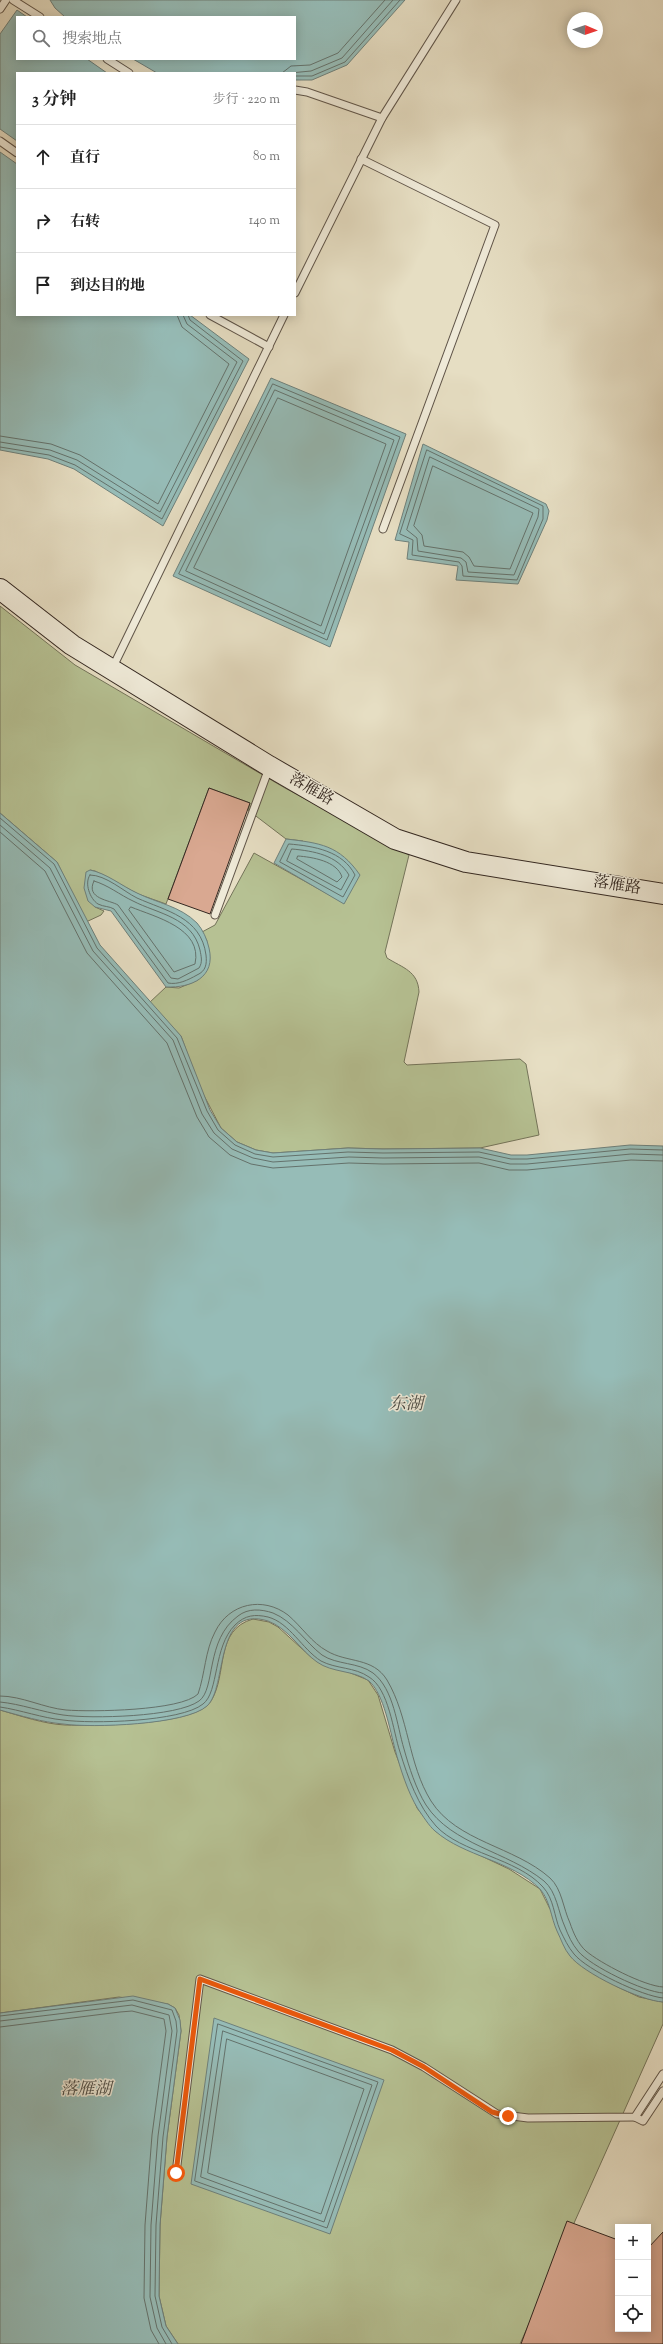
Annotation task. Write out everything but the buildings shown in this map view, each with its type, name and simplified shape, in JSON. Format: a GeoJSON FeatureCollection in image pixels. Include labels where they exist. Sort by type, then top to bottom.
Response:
{"type":"FeatureCollection","features":[{"type":"Feature","properties":{"kind":"street","name":"落雁路"},"geometry":{"type":"LineString","coordinates":[[0,589],[72,645],[270,766],[395,839],[466,862],[663,894]]}},
{"type":"Feature","properties":{"kind":"lane"},"geometry":{"type":"LineString","coordinates":[[0,9],[6,0]]}},
{"type":"Feature","properties":{"kind":"lane"},"geometry":{"type":"LineString","coordinates":[[13,0],[38,16]]}},
{"type":"Feature","properties":{"kind":"lane"},"geometry":{"type":"LineString","coordinates":[[296,291],[382,118],[456,0]]}},
{"type":"Feature","properties":{"kind":"lane"},"geometry":{"type":"LineString","coordinates":[[108,60],[127,72]]}},
{"type":"Feature","properties":{"kind":"lane"},"geometry":{"type":"LineString","coordinates":[[296,90],[307,92],[382,118]]}},
{"type":"Feature","properties":{"kind":"lane"},"geometry":{"type":"LineString","coordinates":[[0,141],[16,152]]}},
{"type":"Feature","properties":{"kind":"lane"},"geometry":{"type":"LineString","coordinates":[[361,159],[495,225],[383,529]]}},
{"type":"Feature","properties":{"kind":"lane"},"geometry":{"type":"LineString","coordinates":[[212,316],[269,347]]}},
{"type":"Feature","properties":{"kind":"lane"},"geometry":{"type":"LineString","coordinates":[[112,669],[284,316]]}},
{"type":"Feature","properties":{"kind":"lane"},"geometry":{"type":"LineString","coordinates":[[215,915],[270,766]]}},
{"type":"Feature","properties":{"kind":"lane"},"geometry":{"type":"LineString","coordinates":[[176,2173],[200,1979],[392,2050],[424,2067],[497,2114],[528,2118],[635,2117],[643,2121],[663,2091]]}},
{"type":"Feature","properties":{"kind":"lane"},"geometry":{"type":"LineString","coordinates":[[635,2117],[663,2074]]}},
{"type":"Feature","properties":{"kind":"green space"},"geometry":{"type":"Polygon","coordinates":[[[0,606],[75,665],[285,788],[409,855],[385,952],[387,958],[413,975],[418,985],[419,992],[404,1062],[407,1065],[520,1059],[526,1064],[539,1135],[480,1148],[348,1148],[273,1153],[256,1150],[237,1142],[221,1128],[199,1086],[181,1036],[149,1003],[166,987],[179,988],[198,980],[207,941],[202,932],[215,925],[254,853],[344,903],[303,841],[286,839],[248,810],[250,803],[209,788],[166,904],[138,894],[95,871],[90,870],[95,907],[104,911],[101,915],[86,922],[57,862],[0,813],[0,606]]]}},
{"type":"Feature","properties":{"kind":"green space"},"geometry":{"type":"Polygon","coordinates":[[[253,1619],[269,1622],[278,1627],[311,1657],[368,1680],[378,1695],[395,1752],[417,1808],[435,1831],[458,1845],[509,1869],[540,1889],[550,1909],[616,1986],[639,1997],[663,2002],[663,2024],[520,2344],[178,2344],[166,2326],[159,2296],[160,2225],[167,2137],[181,2031],[179,2015],[175,2008],[168,2004],[119,1997],[0,2013],[0,1710],[41,1721],[65,1725],[143,1723],[166,1720],[186,1715],[202,1709],[211,1701],[216,1690],[227,1643],[232,1633],[241,1625],[253,1619]]]}},
{"type":"Feature","properties":{"kind":"water"},"geometry":{"type":"Polygon","coordinates":[[[50,0],[405,0],[347,65],[312,80],[296,80],[296,72],[155,72],[135,60],[296,60],[296,16],[64,16],[55,8],[50,0]]]}},
{"type":"Feature","properties":{"kind":"water"},"geometry":{"type":"Polygon","coordinates":[[[17,10],[26,16],[16,16],[16,60],[88,60],[106,72],[16,72],[16,140],[0,129],[0,34],[17,10]]]}},
{"type":"Feature","properties":{"kind":"water"},"geometry":{"type":"Polygon","coordinates":[[[0,152],[16,163],[16,316],[191,316],[249,359],[163,526],[74,469],[48,459],[0,450],[0,152]]]}},
{"type":"Feature","properties":{"kind":"water"},"geometry":{"type":"Polygon","coordinates":[[[271,378],[406,434],[330,647],[173,576],[271,378]]]}},
{"type":"Feature","properties":{"kind":"water"},"geometry":{"type":"Polygon","coordinates":[[[423,444],[546,504],[549,511],[547,520],[518,584],[456,580],[458,566],[407,559],[409,542],[395,540],[423,444]]]}},
{"type":"Feature","properties":{"kind":"water","name":"东湖"},"geometry":{"type":"Polygon","coordinates":[[[0,813],[57,862],[100,945],[181,1036],[210,1110],[221,1128],[237,1142],[256,1150],[273,1153],[348,1148],[480,1148],[511,1155],[527,1155],[630,1145],[663,1146],[663,2002],[641,1997],[613,1985],[599,1978],[577,1963],[564,1947],[555,1926],[546,1898],[540,1889],[516,1871],[460,1847],[447,1840],[433,1829],[414,1803],[397,1756],[386,1713],[374,1687],[363,1677],[323,1666],[275,1624],[268,1621],[250,1619],[238,1624],[230,1635],[213,1696],[207,1706],[196,1712],[160,1721],[138,1724],[94,1726],[47,1722],[0,1710],[0,813]]]}},
{"type":"Feature","properties":{"kind":"water"},"geometry":{"type":"Polygon","coordinates":[[[286,839],[309,842],[328,847],[344,857],[352,865],[360,875],[344,904],[274,863],[286,839]]]}},
{"type":"Feature","properties":{"kind":"water"},"geometry":{"type":"Polygon","coordinates":[[[90,870],[108,877],[131,890],[176,909],[197,923],[207,941],[210,958],[209,966],[200,979],[185,985],[166,987],[111,911],[95,907],[88,901],[84,888],[86,872],[90,870]]]}},
{"type":"Feature","properties":{"kind":"water","name":"落雁湖"},"geometry":{"type":"Polygon","coordinates":[[[133,1996],[168,2004],[175,2008],[180,2020],[181,2031],[167,2137],[160,2225],[159,2296],[166,2326],[178,2344],[0,2344],[0,2013],[133,1996]]]}},
{"type":"Feature","properties":{"kind":"water"},"geometry":{"type":"Polygon","coordinates":[[[214,2018],[384,2080],[330,2234],[191,2184],[214,2018]]]}},
{"type":"Feature","properties":{"kind":"route"},"geometry":{"type":"LineString","coordinates":[[176,2173],[200,1979],[353,2037],[392,2050],[424,2067],[455,2089],[492,2112],[501,2116],[508,2116]]}}]}
